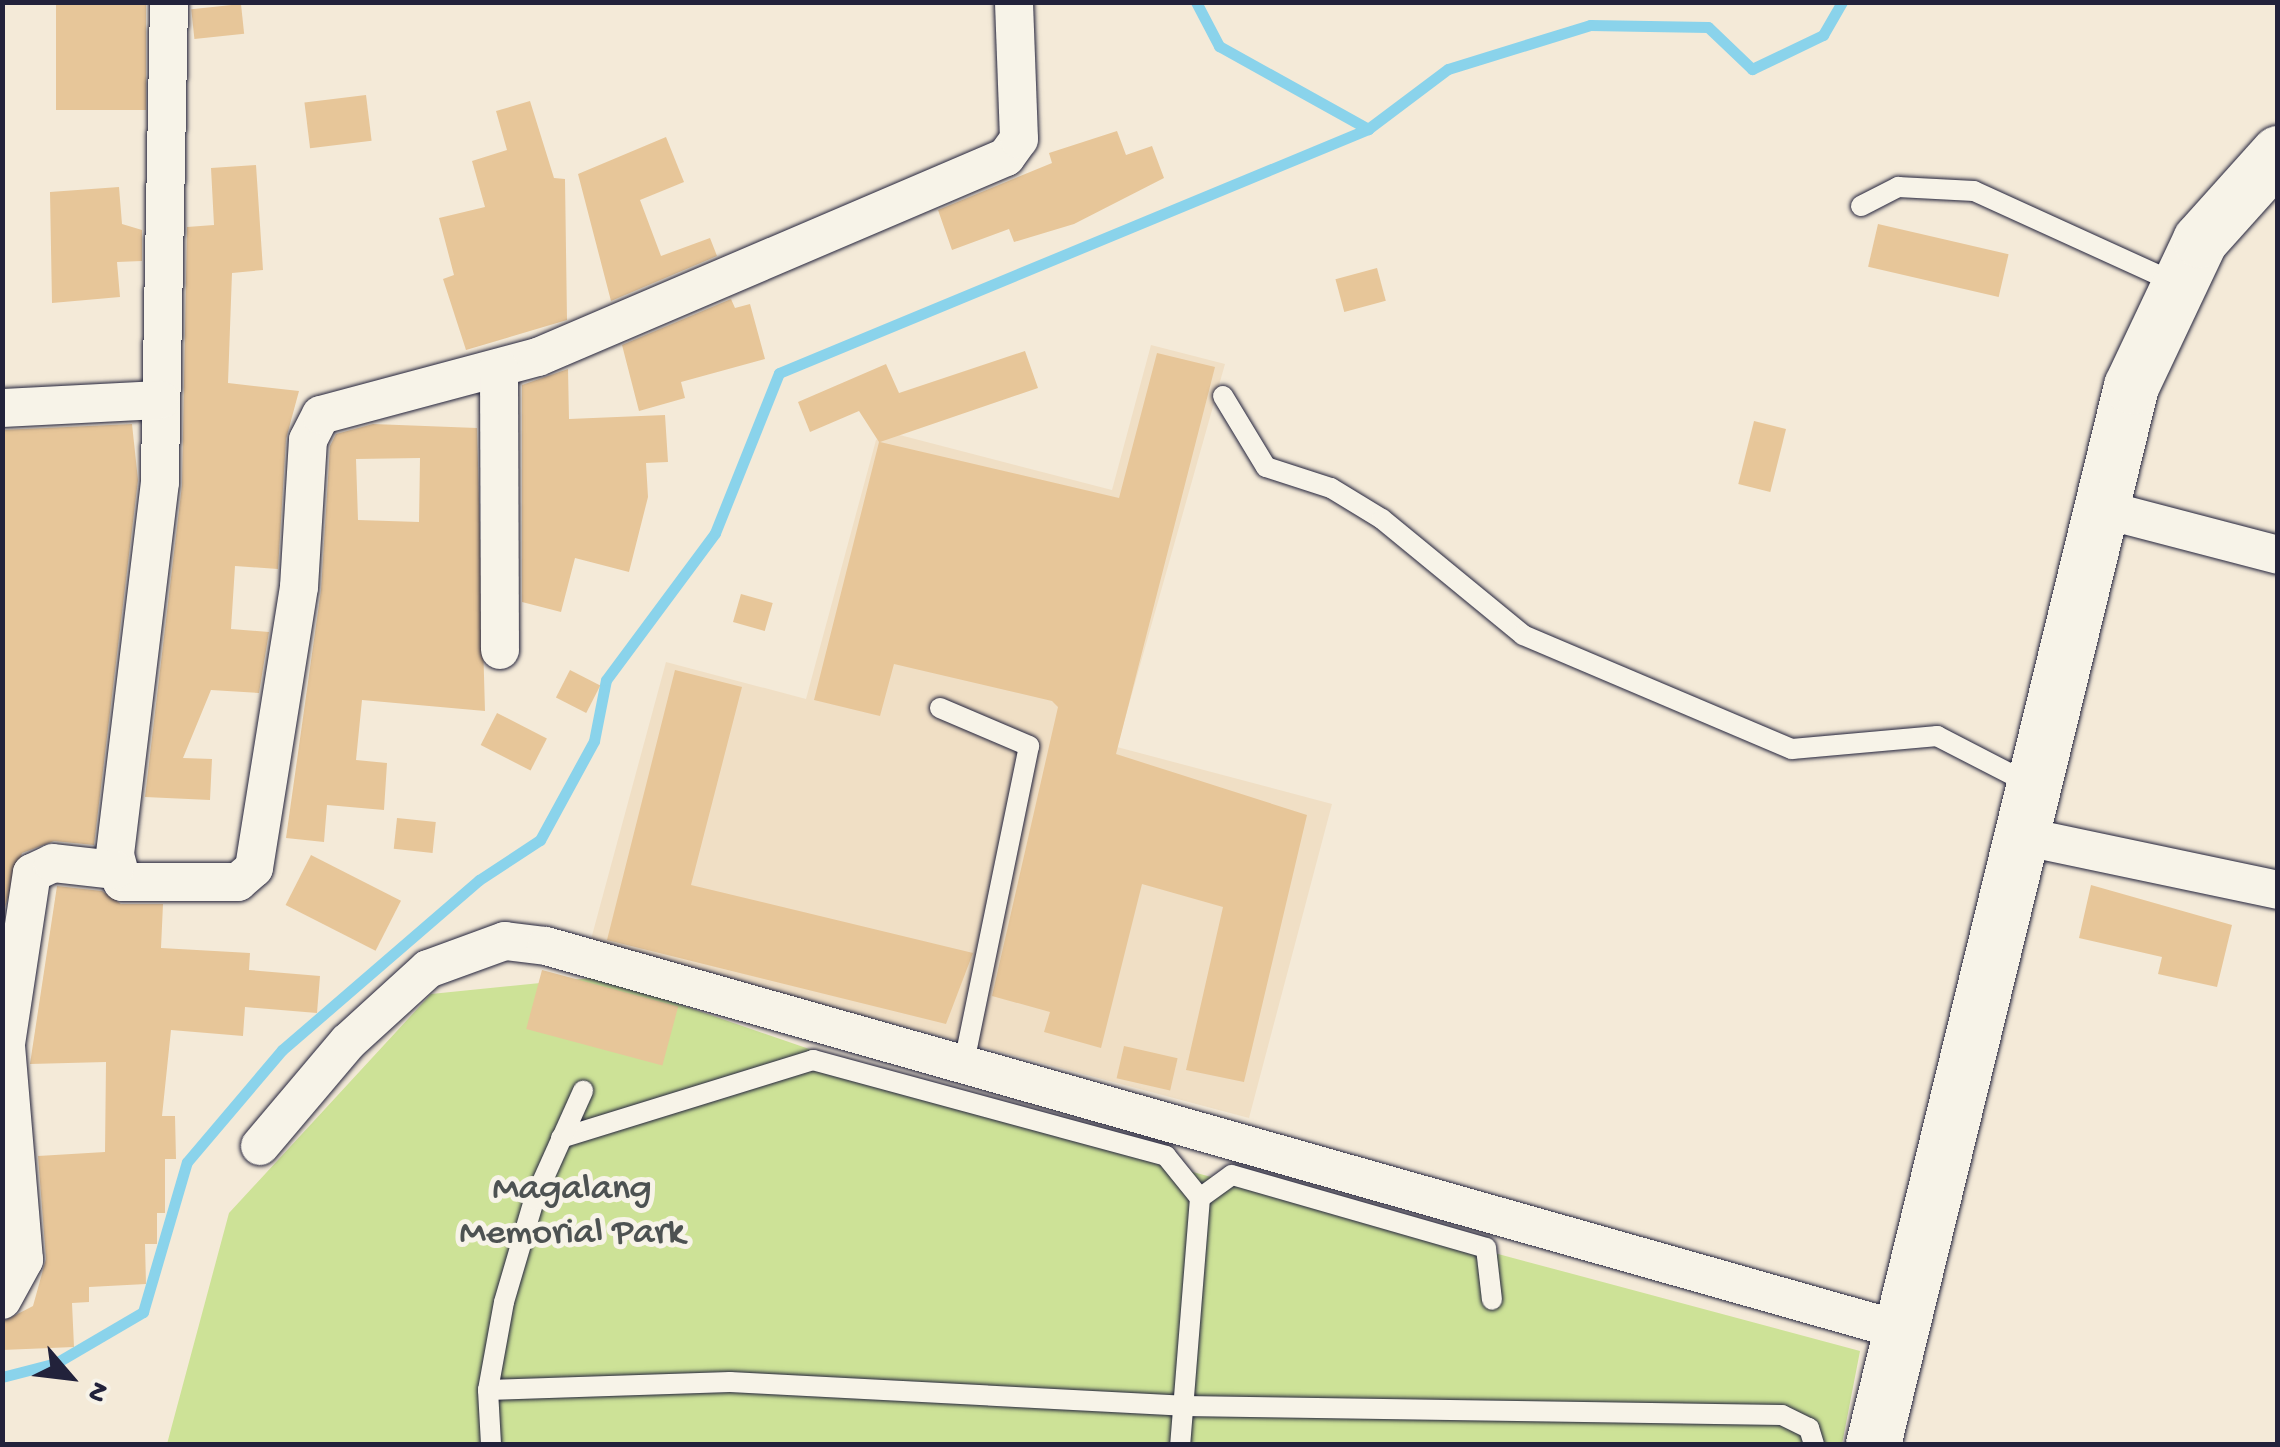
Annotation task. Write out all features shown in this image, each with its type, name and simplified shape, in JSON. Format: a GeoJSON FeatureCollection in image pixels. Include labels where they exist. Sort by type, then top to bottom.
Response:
{"type":"FeatureCollection","features":[{"type":"Feature","properties":{"kind":"street"},"geometry":{"type":"LineString","coordinates":[[170,2],[172,233],[160,400],[160,482],[114,870],[122,882],[238,882],[254,868],[300,587],[313,423],[334,408],[499,368],[880,218],[1006,157],[1018,139],[1014,2]]}},
{"type":"Feature","properties":{"kind":"street"},"geometry":{"type":"LineString","coordinates":[[1873,1444],[1896,1328],[2131,386],[2174,282],[2274,159]]}},
{"type":"Feature","properties":{"kind":"street"},"geometry":{"type":"LineString","coordinates":[[499,368],[500,650]]}},
{"type":"Feature","properties":{"kind":"street"},"geometry":{"type":"LineString","coordinates":[[2,408],[160,400]]}},
{"type":"Feature","properties":{"kind":"street"},"geometry":{"type":"LineString","coordinates":[[2098,508],[2278,555]]}},
{"type":"Feature","properties":{"kind":"street"},"geometry":{"type":"LineString","coordinates":[[2024,809],[2278,890]]}},
{"type":"Feature","properties":{"kind":"street"},"geometry":{"type":"LineString","coordinates":[[2,1300],[24,1260],[6,1044],[32,873],[53,863],[114,870]]}},
{"type":"Feature","properties":{"kind":"street"},"geometry":{"type":"LineString","coordinates":[[260,1146],[348,1042],[428,969],[504,942],[608,958],[756,1009],[965,1059],[1896,1328]]}},
{"type":"Feature","properties":{"kind":"lane"},"geometry":{"type":"LineString","coordinates":[[1860,206],[1898,187],[1974,191],[2174,282]]}},
{"type":"Feature","properties":{"kind":"lane"},"geometry":{"type":"LineString","coordinates":[[1223,396],[1266,467],[1331,488],[1382,518],[1523,634],[1792,749],[1938,736],[2024,809]]}},
{"type":"Feature","properties":{"kind":"lane"},"geometry":{"type":"LineString","coordinates":[[940,708],[1028,746],[965,1059]]}},
{"type":"Feature","properties":{"kind":"lane"},"geometry":{"type":"LineString","coordinates":[[561,1138],[813,1060],[1166,1156],[1200,1198],[1180,1444]]}},
{"type":"Feature","properties":{"kind":"lane"},"geometry":{"type":"LineString","coordinates":[[491,1444],[488,1390],[504,1302],[561,1138],[582,1091]]}},
{"type":"Feature","properties":{"kind":"lane"},"geometry":{"type":"LineString","coordinates":[[1200,1198],[1232,1175],[1486,1248],[1492,1300]]}},
{"type":"Feature","properties":{"kind":"lane"},"geometry":{"type":"LineString","coordinates":[[488,1390],[730,1382],[1183,1406],[1782,1415],[1810,1428],[1814,1444]]}},
{"type":"Feature","properties":{"kind":"shaded area"},"geometry":{"type":"Polygon","coordinates":[[[1151,345],[1225,364],[1117,747],[1332,804],[1249,1118],[590,943],[666,662],[806,699],[876,440],[892,433],[1112,490],[1151,345]]]}},
{"type":"Feature","properties":{"kind":"green space","name":"Magalang Memorial Park"},"geometry":{"type":"Polygon","coordinates":[[[600,977],[1077,1141],[1860,1351],[1842,1444],[167,1444],[229,1213],[431,994],[600,977]]]}},
{"type":"Feature","properties":{"kind":"building"},"geometry":{"type":"Polygon","coordinates":[[[56,2],[146,2],[146,110],[56,110],[56,2]]]}},
{"type":"Feature","properties":{"kind":"building"},"geometry":{"type":"Polygon","coordinates":[[[241,4],[244,34],[194,39],[191,9],[241,4]]]}},
{"type":"Feature","properties":{"kind":"building"},"geometry":{"type":"Polygon","coordinates":[[[366,95],[372,141],[310,148],[304,103],[366,95]]]}},
{"type":"Feature","properties":{"kind":"building"},"geometry":{"type":"Polygon","coordinates":[[[530,101],[554,178],[565,179],[567,320],[466,350],[443,279],[454,275],[439,218],[485,207],[472,161],[507,150],[496,111],[530,101]]]}},
{"type":"Feature","properties":{"kind":"building"},"geometry":{"type":"Polygon","coordinates":[[[1117,131],[1126,155],[1152,146],[1164,178],[1074,224],[1014,242],[1009,229],[952,250],[938,210],[1052,163],[1049,153],[1117,131]]]}},
{"type":"Feature","properties":{"kind":"building"},"geometry":{"type":"Polygon","coordinates":[[[666,137],[684,182],[640,200],[661,256],[710,238],[717,256],[611,301],[578,174],[666,137]]]}},
{"type":"Feature","properties":{"kind":"building"},"geometry":{"type":"Polygon","coordinates":[[[256,165],[263,270],[232,273],[228,383],[299,391],[286,439],[278,569],[235,566],[231,629],[269,632],[259,693],[211,690],[183,758],[212,759],[210,800],[145,797],[182,485],[187,227],[214,225],[211,168],[256,165]]]}},
{"type":"Feature","properties":{"kind":"building"},"geometry":{"type":"Polygon","coordinates":[[[119,187],[122,224],[142,230],[142,261],[117,262],[120,297],[52,303],[50,192],[119,187]]]}},
{"type":"Feature","properties":{"kind":"building"},"geometry":{"type":"Polygon","coordinates":[[[1878,224],[2009,254],[1999,297],[1868,267],[1878,224]]]}},
{"type":"Feature","properties":{"kind":"building"},"geometry":{"type":"Polygon","coordinates":[[[1377,268],[1386,301],[1344,312],[1335,279],[1377,268]]]}},
{"type":"Feature","properties":{"kind":"building"},"geometry":{"type":"Polygon","coordinates":[[[731,299],[735,308],[750,304],[765,359],[681,382],[685,398],[639,411],[622,345],[731,299]]]}},
{"type":"Feature","properties":{"kind":"building"},"geometry":{"type":"Polygon","coordinates":[[[1025,351],[1038,388],[880,442],[1119,498],[1157,353],[1215,367],[1116,754],[1307,815],[1244,1082],[1186,1070],[1223,907],[1142,884],[1101,1048],[1044,1032],[1050,1012],[992,996],[1058,707],[1052,701],[894,664],[880,716],[814,700],[879,442],[859,411],[810,432],[798,402],[886,364],[899,393],[1025,351]]]}},
{"type":"Feature","properties":{"kind":"building"},"geometry":{"type":"Polygon","coordinates":[[[568,369],[569,419],[665,415],[668,462],[646,463],[648,497],[629,572],[575,558],[561,612],[522,602],[522,385],[568,369]]]}},
{"type":"Feature","properties":{"kind":"building"},"geometry":{"type":"Polygon","coordinates":[[[1754,421],[1786,429],[1770,492],[1738,484],[1754,421]]]}},
{"type":"Feature","properties":{"kind":"building"},"geometry":{"type":"Polygon","coordinates":[[[132,424],[138,480],[94,845],[54,841],[22,853],[2,917],[2,430],[132,424]]]}},
{"type":"Feature","properties":{"kind":"building"},"geometry":{"type":"Polygon","coordinates":[[[373,424],[477,428],[485,711],[362,700],[356,760],[387,763],[384,810],[327,805],[324,842],[286,838],[321,590],[330,446],[336,434],[373,424]],[[420,458],[356,459],[358,520],[419,522],[420,458]]]}},
{"type":"Feature","properties":{"kind":"building"},"geometry":{"type":"Polygon","coordinates":[[[741,594],[773,603],[765,631],[733,622],[741,594]]]}},
{"type":"Feature","properties":{"kind":"building"},"geometry":{"type":"Polygon","coordinates":[[[570,670],[600,685],[586,713],[556,698],[570,670]]]}},
{"type":"Feature","properties":{"kind":"building"},"geometry":{"type":"Polygon","coordinates":[[[675,670],[742,687],[691,885],[973,953],[946,1024],[607,940],[675,670]]]}},
{"type":"Feature","properties":{"kind":"building"},"geometry":{"type":"Polygon","coordinates":[[[497,713],[547,738],[531,770],[481,745],[497,713]]]}},
{"type":"Feature","properties":{"kind":"building"},"geometry":{"type":"Polygon","coordinates":[[[397,818],[436,822],[433,853],[394,849],[397,818]]]}},
{"type":"Feature","properties":{"kind":"building"},"geometry":{"type":"Polygon","coordinates":[[[311,855],[401,901],[376,951],[286,905],[311,855]]]}},
{"type":"Feature","properties":{"kind":"building"},"geometry":{"type":"Polygon","coordinates":[[[2091,885],[2232,925],[2217,987],[2158,974],[2162,957],[2079,938],[2091,885]]]}},
{"type":"Feature","properties":{"kind":"building"},"geometry":{"type":"Polygon","coordinates":[[[57,886],[102,891],[121,904],[163,904],[161,948],[250,953],[249,970],[320,976],[317,1013],[245,1007],[243,1036],[171,1030],[162,1116],[175,1116],[176,1159],[165,1159],[165,1213],[157,1213],[157,1244],[145,1244],[146,1284],[89,1287],[89,1302],[72,1303],[74,1347],[2,1350],[2,1322],[33,1306],[46,1259],[38,1156],[105,1152],[106,1062],[30,1064],[57,886]]]}},
{"type":"Feature","properties":{"kind":"building"},"geometry":{"type":"Polygon","coordinates":[[[542,970],[678,1006],[662,1065],[526,1029],[542,970]]]}},
{"type":"Feature","properties":{"kind":"building"},"geometry":{"type":"Polygon","coordinates":[[[1124,1046],[1178,1058],[1170,1091],[1117,1078],[1124,1046]]]}},
{"type":"Feature","properties":{"kind":"waterway"},"geometry":{"type":"LineString","coordinates":[[1196,2],[1219,46],[1368,129]]}},
{"type":"Feature","properties":{"kind":"waterway"},"geometry":{"type":"LineString","coordinates":[[2,1377],[56,1363],[143,1312],[187,1162],[282,1050],[479,880],[540,840],[594,741],[606,680],[715,533],[779,373],[1368,129],[1448,69],[1590,25],[1708,27],[1752,69],[1823,35],[1842,2]]}}]}
